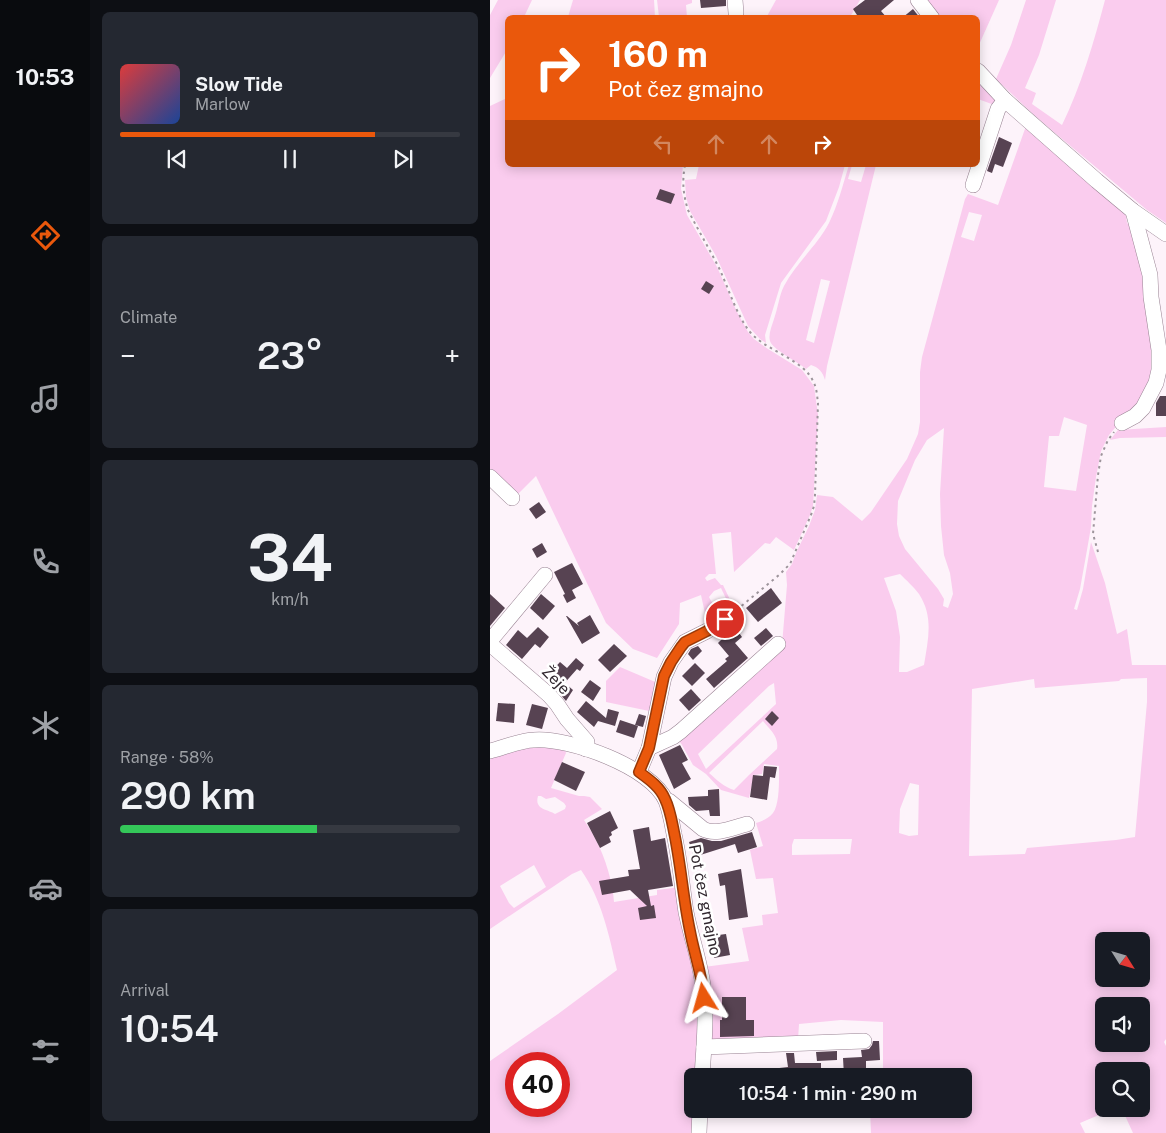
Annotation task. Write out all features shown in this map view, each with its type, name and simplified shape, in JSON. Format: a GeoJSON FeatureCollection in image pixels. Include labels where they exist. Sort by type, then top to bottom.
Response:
{"type":"FeatureCollection","features":[{"type":"Feature","properties":{"kind":"street"},"geometry":{"type":"LineString","coordinates":[[918,0],[930,15]]}},
{"type":"Feature","properties":{"kind":"street"},"geometry":{"type":"LineString","coordinates":[[980,73],[1005,100],[1097,181],[1133,211],[1166,234]]}},
{"type":"Feature","properties":{"kind":"street"},"geometry":{"type":"LineString","coordinates":[[980,164],[998,109],[1005,100]]}},
{"type":"Feature","properties":{"kind":"street"},"geometry":{"type":"LineString","coordinates":[[973,186],[979,167]]}},
{"type":"Feature","properties":{"kind":"street"},"geometry":{"type":"LineString","coordinates":[[1122,423],[1135,416],[1147,401],[1156,383],[1160,350],[1150,275],[1133,211]]}},
{"type":"Feature","properties":{"kind":"street"},"geometry":{"type":"LineString","coordinates":[[490,478],[512,498]]}},
{"type":"Feature","properties":{"kind":"street"},"geometry":{"type":"LineString","coordinates":[[490,643],[545,575]]}},
{"type":"Feature","properties":{"kind":"street"},"geometry":{"type":"LineString","coordinates":[[639,772],[649,748],[664,676],[671,662],[685,642],[707,631],[729,616]]}},
{"type":"Feature","properties":{"kind":"street","name":"Žeje"},"geometry":{"type":"LineString","coordinates":[[490,643],[549,695],[587,742],[586,749]]}},
{"type":"Feature","properties":{"kind":"street"},"geometry":{"type":"LineString","coordinates":[[649,748],[674,737],[778,644]]}},
{"type":"Feature","properties":{"kind":"street","name":"Pot čez gmajno"},"geometry":{"type":"LineString","coordinates":[[490,751],[533,740],[556,741],[586,749],[623,764],[639,772],[654,783],[677,816],[676,844],[690,930],[700,966],[703,986],[705,1009],[703,1068]]}},
{"type":"Feature","properties":{"kind":"street"},"geometry":{"type":"LineString","coordinates":[[677,816],[707,832],[715,832],[747,824]]}},
{"type":"Feature","properties":{"kind":"street"},"geometry":{"type":"LineString","coordinates":[[704,1047],[864,1041]]}},
{"type":"Feature","properties":{"kind":"street"},"geometry":{"type":"LineString","coordinates":[[699,1133],[700,1118]]}},
{"type":"Feature","properties":{"kind":"path"},"geometry":{"type":"LineString","coordinates":[[685,167],[683,182],[688,210],[714,258],[746,326],[756,338],[805,370],[813,379],[817,390],[815,500],[807,526],[787,568],[729,616]]}},
{"type":"Feature","properties":{"kind":"path"},"geometry":{"type":"LineString","coordinates":[[1098,552],[1093,534],[1101,456],[1108,440],[1122,423]]}},
{"type":"Feature","properties":{"kind":"shaded area"},"geometry":{"type":"Polygon","coordinates":[[[498,0],[532,0],[525,15],[505,15],[505,53],[490,78],[490,15],[498,0]]]}},
{"type":"Feature","properties":{"kind":"shaded area"},"geometry":{"type":"Polygon","coordinates":[[[573,0],[654,0],[655,15],[569,15],[573,0]]]}},
{"type":"Feature","properties":{"kind":"shaded area"},"geometry":{"type":"Polygon","coordinates":[[[657,0],[692,0],[692,3],[686,5],[687,15],[659,15],[657,0]]]}},
{"type":"Feature","properties":{"kind":"shaded area"},"geometry":{"type":"Polygon","coordinates":[[[776,0],[860,0],[851,15],[768,15],[776,0]]]}},
{"type":"Feature","properties":{"kind":"shaded area"},"geometry":{"type":"Polygon","coordinates":[[[927,0],[999,0],[980,43],[980,15],[938,15],[927,0]]]}},
{"type":"Feature","properties":{"kind":"shaded area"},"geometry":{"type":"Polygon","coordinates":[[[1026,0],[1056,0],[1039,55],[1025,88],[1036,93],[1032,104],[1062,125],[1086,64],[1105,0],[1166,0],[1166,223],[1147,210],[1055,133],[996,79],[1011,45],[1026,0]]]}},
{"type":"Feature","properties":{"kind":"shaded area"},"geometry":{"type":"Polygon","coordinates":[[[980,85],[997,101],[997,106],[980,100],[980,85]]]}},
{"type":"Feature","properties":{"kind":"shaded area"},"geometry":{"type":"Polygon","coordinates":[[[505,99],[505,167],[683,167],[681,189],[687,215],[717,267],[737,312],[754,339],[802,370],[814,386],[818,415],[813,506],[794,550],[776,537],[770,544],[765,543],[734,572],[731,532],[712,534],[716,574],[709,574],[705,578],[707,581],[715,578],[723,585],[734,608],[708,627],[701,595],[680,603],[679,624],[657,658],[633,649],[606,623],[536,476],[514,498],[490,473],[490,106],[505,99]],[[721,588],[714,591],[709,597],[719,616],[731,609],[721,588]]]}},
{"type":"Feature","properties":{"kind":"shaded area"},"geometry":{"type":"Polygon","coordinates":[[[1026,126],[1121,209],[1126,216],[1127,223],[1134,228],[1156,349],[1148,395],[1119,423],[1109,435],[1101,451],[1092,506],[1091,527],[1080,589],[1074,609],[1077,610],[1083,589],[1091,542],[1105,583],[1117,634],[1127,629],[1132,665],[1166,665],[1166,1039],[1164,1042],[1166,1046],[1166,1133],[1133,1133],[1126,1117],[1150,1117],[1150,1062],[1095,1062],[1095,1117],[1080,1123],[1085,1133],[871,1133],[870,1118],[972,1118],[972,1068],[883,1068],[883,1022],[841,1020],[799,1024],[798,1040],[710,1042],[704,967],[749,961],[742,928],[763,925],[762,915],[778,913],[773,878],[756,879],[750,850],[763,846],[756,823],[769,817],[775,809],[779,791],[779,766],[764,764],[762,774],[754,775],[749,798],[721,790],[706,774],[693,765],[677,738],[782,645],[787,585],[786,572],[792,564],[809,526],[815,510],[817,495],[833,497],[862,521],[871,512],[907,459],[918,434],[920,422],[920,372],[922,357],[965,199],[968,194],[998,205],[1026,126]],[[969,212],[961,237],[974,241],[982,215],[969,212]],[[1064,417],[1059,436],[1049,436],[1044,487],[1076,491],[1087,425],[1064,417]],[[944,428],[927,440],[915,460],[898,501],[897,524],[899,536],[905,549],[938,589],[944,599],[943,606],[948,608],[953,594],[950,573],[944,555],[940,494],[944,428]],[[900,574],[884,578],[896,611],[900,637],[899,672],[907,672],[924,665],[929,629],[927,611],[919,594],[900,574]],[[1147,678],[1121,679],[1119,681],[1035,688],[1034,679],[972,689],[969,856],[1025,854],[1027,848],[1135,837],[1147,702],[1147,678]],[[774,683],[698,754],[706,769],[776,704],[774,683]],[[763,721],[709,773],[734,790],[777,749],[777,740],[763,721]],[[910,783],[900,809],[899,833],[909,836],[918,835],[919,785],[910,783]],[[794,839],[792,855],[850,854],[852,839],[794,839]]]}},
{"type":"Feature","properties":{"kind":"shaded area"},"geometry":{"type":"Polygon","coordinates":[[[699,167],[844,167],[826,221],[781,283],[765,335],[766,343],[748,326],[716,256],[690,211],[686,197],[685,180],[696,179],[699,167]]]}},
{"type":"Feature","properties":{"kind":"shaded area"},"geometry":{"type":"Polygon","coordinates":[[[848,167],[851,167],[848,179],[861,182],[865,167],[876,167],[825,380],[822,372],[816,367],[811,365],[806,369],[775,348],[770,341],[770,330],[784,286],[794,270],[819,239],[829,223],[838,202],[848,167]],[[821,279],[806,340],[814,343],[830,281],[821,279]]]}},
{"type":"Feature","properties":{"kind":"shaded area"},"geometry":{"type":"Polygon","coordinates":[[[1166,427],[1166,437],[1110,440],[1118,430],[1166,427]]]}},
{"type":"Feature","properties":{"kind":"shaded area"},"geometry":{"type":"Polygon","coordinates":[[[620,667],[660,684],[654,712],[606,702],[606,681],[620,667]]]}},
{"type":"Feature","properties":{"kind":"shaded area"},"geometry":{"type":"Polygon","coordinates":[[[535,745],[564,748],[566,753],[551,788],[590,797],[602,809],[584,820],[595,837],[605,862],[614,902],[657,895],[657,890],[680,887],[701,987],[697,1068],[684,1068],[684,1118],[695,1118],[695,1133],[490,1133],[490,1061],[617,970],[600,906],[581,870],[572,874],[490,929],[490,757],[535,745]],[[538,796],[537,801],[540,807],[555,814],[565,809],[564,803],[555,797],[546,799],[538,796]],[[534,865],[500,886],[509,903],[514,908],[546,887],[534,865]]]}},
{"type":"Feature","properties":{"kind":"building"},"geometry":{"type":"Polygon","coordinates":[[[700,0],[726,0],[726,6],[701,8],[700,0]]]}},
{"type":"Feature","properties":{"kind":"building"},"geometry":{"type":"Polygon","coordinates":[[[865,0],[894,0],[881,11],[884,15],[857,15],[853,9],[865,0]]]}},
{"type":"Feature","properties":{"kind":"building"},"geometry":{"type":"Polygon","coordinates":[[[913,9],[918,15],[906,15],[913,9]]]}},
{"type":"Feature","properties":{"kind":"building"},"geometry":{"type":"Polygon","coordinates":[[[999,137],[1012,143],[1003,167],[995,164],[992,173],[987,171],[999,137]]]}},
{"type":"Feature","properties":{"kind":"building"},"geometry":{"type":"Polygon","coordinates":[[[660,189],[675,194],[671,204],[656,199],[660,189]]]}},
{"type":"Feature","properties":{"kind":"building"},"geometry":{"type":"Polygon","coordinates":[[[706,281],[714,286],[709,294],[701,289],[706,281]]]}},
{"type":"Feature","properties":{"kind":"building"},"geometry":{"type":"Polygon","coordinates":[[[1160,396],[1166,396],[1166,416],[1156,416],[1156,403],[1160,396]]]}},
{"type":"Feature","properties":{"kind":"building"},"geometry":{"type":"Polygon","coordinates":[[[539,502],[546,512],[536,519],[529,509],[539,502]]]}},
{"type":"Feature","properties":{"kind":"building"},"geometry":{"type":"Polygon","coordinates":[[[542,543],[547,552],[537,558],[532,549],[542,543]]]}},
{"type":"Feature","properties":{"kind":"building"},"geometry":{"type":"Polygon","coordinates":[[[572,563],[583,584],[572,590],[576,598],[567,603],[563,595],[565,594],[554,572],[572,563]]]}},
{"type":"Feature","properties":{"kind":"building"},"geometry":{"type":"Polygon","coordinates":[[[771,588],[782,603],[758,622],[746,608],[771,588]]]}},
{"type":"Feature","properties":{"kind":"building"},"geometry":{"type":"Polygon","coordinates":[[[490,594],[505,608],[490,626],[490,594]]]}},
{"type":"Feature","properties":{"kind":"building"},"geometry":{"type":"Polygon","coordinates":[[[541,594],[555,606],[543,620],[530,608],[541,594]]]}},
{"type":"Feature","properties":{"kind":"building"},"geometry":{"type":"Polygon","coordinates":[[[590,615],[600,633],[582,644],[566,616],[579,626],[577,623],[590,615]]]}},
{"type":"Feature","properties":{"kind":"building"},"geometry":{"type":"Polygon","coordinates":[[[538,627],[549,637],[540,648],[535,644],[522,659],[506,645],[518,630],[527,638],[538,627]]]}},
{"type":"Feature","properties":{"kind":"building"},"geometry":{"type":"Polygon","coordinates":[[[766,628],[773,636],[761,646],[754,638],[766,628]]]}},
{"type":"Feature","properties":{"kind":"building"},"geometry":{"type":"Polygon","coordinates":[[[737,630],[742,637],[735,643],[748,658],[714,688],[706,679],[727,661],[725,659],[729,656],[718,643],[726,635],[728,637],[737,630]]]}},
{"type":"Feature","properties":{"kind":"building"},"geometry":{"type":"Polygon","coordinates":[[[614,644],[627,656],[610,672],[598,660],[614,644]]]}},
{"type":"Feature","properties":{"kind":"building"},"geometry":{"type":"Polygon","coordinates":[[[698,646],[702,651],[693,660],[688,654],[691,649],[698,646]]]}},
{"type":"Feature","properties":{"kind":"building"},"geometry":{"type":"Polygon","coordinates":[[[576,658],[584,665],[580,671],[577,669],[562,686],[549,674],[560,662],[567,668],[576,658]]]}},
{"type":"Feature","properties":{"kind":"building"},"geometry":{"type":"Polygon","coordinates":[[[695,663],[705,673],[692,686],[682,676],[695,663]]]}},
{"type":"Feature","properties":{"kind":"building"},"geometry":{"type":"Polygon","coordinates":[[[590,680],[601,688],[593,701],[581,692],[590,680]]]}},
{"type":"Feature","properties":{"kind":"building"},"geometry":{"type":"Polygon","coordinates":[[[566,684],[573,690],[566,701],[559,693],[566,684]]]}},
{"type":"Feature","properties":{"kind":"building"},"geometry":{"type":"Polygon","coordinates":[[[691,689],[701,700],[689,711],[679,700],[691,689]]]}},
{"type":"Feature","properties":{"kind":"building"},"geometry":{"type":"Polygon","coordinates":[[[586,701],[606,718],[608,709],[619,712],[615,726],[598,721],[594,727],[577,712],[586,701]]]}},
{"type":"Feature","properties":{"kind":"building"},"geometry":{"type":"Polygon","coordinates":[[[498,703],[515,704],[514,723],[496,721],[498,703]]]}},
{"type":"Feature","properties":{"kind":"building"},"geometry":{"type":"Polygon","coordinates":[[[532,704],[548,708],[542,729],[526,725],[532,704]]]}},
{"type":"Feature","properties":{"kind":"building"},"geometry":{"type":"Polygon","coordinates":[[[772,711],[779,718],[772,726],[765,719],[772,711]]]}},
{"type":"Feature","properties":{"kind":"building"},"geometry":{"type":"Polygon","coordinates":[[[639,714],[646,716],[643,727],[635,725],[639,714]]]}},
{"type":"Feature","properties":{"kind":"building"},"geometry":{"type":"Polygon","coordinates":[[[620,720],[638,726],[634,738],[616,732],[620,720]]]}},
{"type":"Feature","properties":{"kind":"building"},"geometry":{"type":"Polygon","coordinates":[[[680,745],[688,760],[682,763],[691,779],[674,789],[659,755],[680,745]]]}},
{"type":"Feature","properties":{"kind":"building"},"geometry":{"type":"Polygon","coordinates":[[[562,762],[585,772],[576,791],[554,780],[562,762]]]}},
{"type":"Feature","properties":{"kind":"building"},"geometry":{"type":"Polygon","coordinates":[[[764,766],[777,767],[775,778],[770,777],[767,800],[750,797],[753,775],[763,776],[764,766]]]}},
{"type":"Feature","properties":{"kind":"building"},"geometry":{"type":"Polygon","coordinates":[[[719,789],[720,816],[710,816],[709,810],[696,811],[689,805],[688,797],[708,796],[708,790],[719,789]]]}},
{"type":"Feature","properties":{"kind":"building"},"geometry":{"type":"Polygon","coordinates":[[[610,811],[618,828],[611,832],[612,835],[609,837],[611,842],[600,848],[587,823],[610,811]]]}},
{"type":"Feature","properties":{"kind":"building"},"geometry":{"type":"Polygon","coordinates":[[[649,827],[651,841],[665,838],[673,886],[648,890],[651,906],[654,905],[656,918],[640,920],[638,908],[647,906],[630,890],[602,895],[599,881],[629,876],[628,870],[640,869],[633,830],[649,827]]]}},
{"type":"Feature","properties":{"kind":"building"},"geometry":{"type":"Polygon","coordinates":[[[752,832],[757,847],[738,853],[735,844],[694,857],[689,842],[701,838],[721,841],[752,832]]]}},
{"type":"Feature","properties":{"kind":"building"},"geometry":{"type":"Polygon","coordinates":[[[741,869],[748,917],[729,920],[725,885],[720,886],[718,874],[741,869]]]}},
{"type":"Feature","properties":{"kind":"building"},"geometry":{"type":"Polygon","coordinates":[[[726,934],[730,955],[714,958],[711,936],[726,934]]]}},
{"type":"Feature","properties":{"kind":"building"},"geometry":{"type":"Polygon","coordinates":[[[722,997],[746,997],[746,1020],[754,1020],[754,1036],[720,1037],[722,997]]]}},
{"type":"Feature","properties":{"kind":"building"},"geometry":{"type":"Polygon","coordinates":[[[873,1041],[879,1041],[880,1060],[866,1061],[866,1068],[844,1068],[843,1058],[862,1057],[861,1050],[869,1049],[873,1041]]]}},
{"type":"Feature","properties":{"kind":"building"},"geometry":{"type":"Polygon","coordinates":[[[837,1051],[837,1060],[817,1061],[816,1052],[837,1051]]]}},
{"type":"Feature","properties":{"kind":"building"},"geometry":{"type":"Polygon","coordinates":[[[786,1053],[794,1053],[795,1063],[821,1063],[821,1068],[779,1068],[788,1067],[786,1053]]]}},
{"type":"Feature","properties":{"kind":"route"},"geometry":{"type":"LineString","coordinates":[[704,998],[700,966],[690,930],[684,897],[672,820],[666,800],[661,792],[654,783],[639,772],[649,748],[664,676],[671,662],[685,642],[725,619]]}}]}
